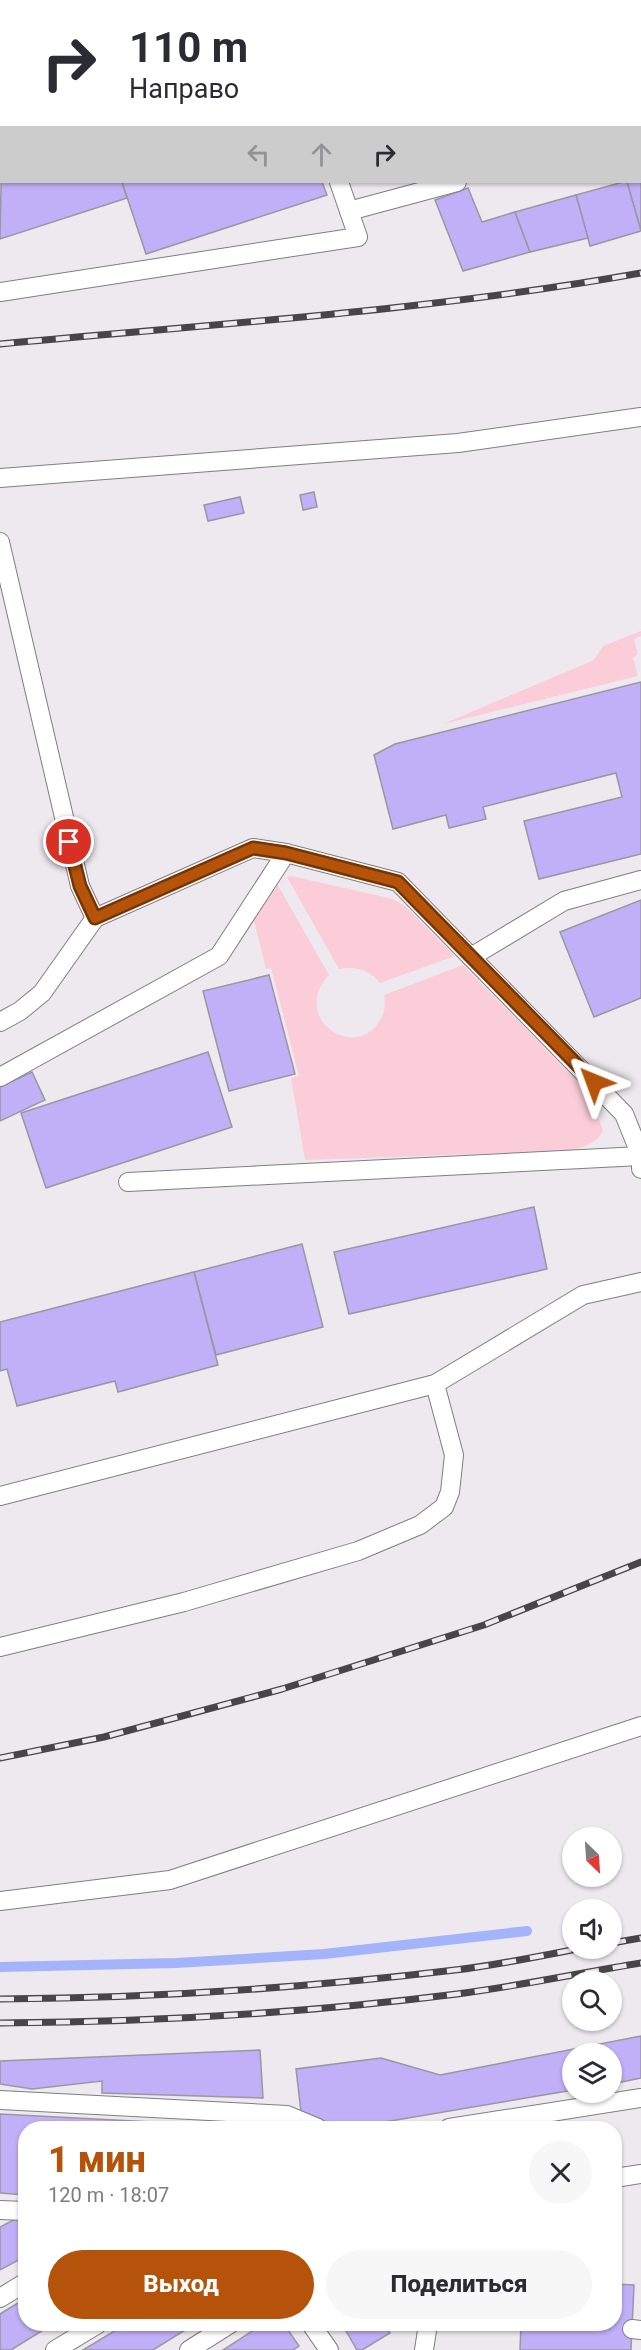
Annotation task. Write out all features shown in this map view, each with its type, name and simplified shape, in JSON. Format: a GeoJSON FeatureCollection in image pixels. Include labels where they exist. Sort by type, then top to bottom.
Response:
{"type":"FeatureCollection","features":[{"type":"Feature","properties":{"kind":"lane"},"geometry":{"type":"LineString","coordinates":[[0,292],[358,237],[339,183]]}},
{"type":"Feature","properties":{"kind":"lane"},"geometry":{"type":"LineString","coordinates":[[349,211],[453,183]]}},
{"type":"Feature","properties":{"kind":"lane"},"geometry":{"type":"LineString","coordinates":[[0,478],[458,443],[641,417]]}},
{"type":"Feature","properties":{"kind":"lane"},"geometry":{"type":"LineString","coordinates":[[0,542],[80,886],[95,918]]}},
{"type":"Feature","properties":{"kind":"lane"},"geometry":{"type":"LineString","coordinates":[[0,1022],[20,1011],[42,993],[95,918],[253,848],[286,853],[398,882],[624,1114],[641,1156],[641,1169]]}},
{"type":"Feature","properties":{"kind":"lane"},"geometry":{"type":"LineString","coordinates":[[0,1077],[219,956],[286,853]]}},
{"type":"Feature","properties":{"kind":"lane"},"geometry":{"type":"LineString","coordinates":[[471,957],[564,901],[641,880]]}},
{"type":"Feature","properties":{"kind":"lane"},"geometry":{"type":"LineString","coordinates":[[128,1182],[641,1156]]}},
{"type":"Feature","properties":{"kind":"lane"},"geometry":{"type":"LineString","coordinates":[[0,1496],[435,1384],[583,1295],[641,1282]]}},
{"type":"Feature","properties":{"kind":"lane"},"geometry":{"type":"LineString","coordinates":[[0,1647],[195,1598],[358,1551],[420,1525],[444,1507],[451,1483],[453,1455],[435,1384]]}},
{"type":"Feature","properties":{"kind":"lane"},"geometry":{"type":"LineString","coordinates":[[0,1901],[170,1880],[641,1726]]}},
{"type":"Feature","properties":{"kind":"lane"},"geometry":{"type":"LineString","coordinates":[[505,2121],[641,2098]]}},
{"type":"Feature","properties":{"kind":"lane"},"geometry":{"type":"LineString","coordinates":[[0,2100],[287,2115],[301,2121]]}},
{"type":"Feature","properties":{"kind":"lane"},"geometry":{"type":"LineString","coordinates":[[622,2177],[641,2174]]}},
{"type":"Feature","properties":{"kind":"lane"},"geometry":{"type":"LineString","coordinates":[[0,2210],[18,2211]]}},
{"type":"Feature","properties":{"kind":"lane"},"geometry":{"type":"LineString","coordinates":[[0,2298],[18,2288]]}},
{"type":"Feature","properties":{"kind":"lane"},"geometry":{"type":"LineString","coordinates":[[55,2350],[86,2331]]}},
{"type":"Feature","properties":{"kind":"lane"},"geometry":{"type":"LineString","coordinates":[[189,2350],[219,2331]]}},
{"type":"Feature","properties":{"kind":"lane"},"geometry":{"type":"LineString","coordinates":[[316,2331],[328,2350]]}},
{"type":"Feature","properties":{"kind":"lane"},"geometry":{"type":"LineString","coordinates":[[423,2350],[427,2331]]}},
{"type":"Feature","properties":{"kind":"shaded area"},"geometry":{"type":"Polygon","coordinates":[[[641,631],[641,636],[634,639],[638,654],[633,658],[638,676],[443,724],[594,660],[603,646],[641,631]]]}},
{"type":"Feature","properties":{"kind":"shaded area"},"geometry":{"type":"Polygon","coordinates":[[[287,877],[393,899],[405,906],[455,956],[380,983],[362,970],[339,969],[287,877]]]}},
{"type":"Feature","properties":{"kind":"shaded area"},"geometry":{"type":"Polygon","coordinates":[[[276,882],[329,975],[319,990],[317,1005],[321,1018],[329,1029],[341,1036],[354,1037],[368,1033],[383,1015],[384,995],[463,965],[591,1095],[603,1131],[597,1139],[571,1151],[305,1160],[291,1078],[299,1076],[271,968],[266,969],[252,913],[276,882]]]}},
{"type":"Feature","properties":{"kind":"building"},"geometry":{"type":"Polygon","coordinates":[[[1,183],[122,183],[127,198],[0,239],[1,183]]]}},
{"type":"Feature","properties":{"kind":"building"},"geometry":{"type":"Polygon","coordinates":[[[122,183],[322,183],[327,195],[146,254],[122,183]]]}},
{"type":"Feature","properties":{"kind":"building"},"geometry":{"type":"Polygon","coordinates":[[[619,183],[627,183],[641,231],[590,246],[576,195],[619,183]]]}},
{"type":"Feature","properties":{"kind":"building"},"geometry":{"type":"Polygon","coordinates":[[[627,183],[641,183],[641,231],[627,183]]]}},
{"type":"Feature","properties":{"kind":"building"},"geometry":{"type":"Polygon","coordinates":[[[468,188],[482,222],[515,212],[530,252],[463,271],[435,200],[468,188]]]}},
{"type":"Feature","properties":{"kind":"building"},"geometry":{"type":"Polygon","coordinates":[[[576,195],[588,238],[530,252],[515,212],[576,195]]]}},
{"type":"Feature","properties":{"kind":"building"},"geometry":{"type":"Polygon","coordinates":[[[314,492],[317,507],[303,510],[300,495],[314,492]]]}},
{"type":"Feature","properties":{"kind":"building"},"geometry":{"type":"Polygon","coordinates":[[[240,497],[244,513],[208,521],[204,505],[240,497]]]}},
{"type":"Feature","properties":{"kind":"building"},"geometry":{"type":"Polygon","coordinates":[[[641,682],[641,854],[539,879],[524,821],[622,797],[616,773],[483,807],[486,819],[449,828],[446,815],[393,829],[374,755],[395,744],[641,682]]]}},
{"type":"Feature","properties":{"kind":"building"},"geometry":{"type":"Polygon","coordinates":[[[641,900],[641,998],[594,1017],[560,932],[641,900]]]}},
{"type":"Feature","properties":{"kind":"building"},"geometry":{"type":"Polygon","coordinates":[[[269,975],[295,1074],[229,1091],[203,991],[269,975]]]}},
{"type":"Feature","properties":{"kind":"building"},"geometry":{"type":"Polygon","coordinates":[[[208,1052],[232,1127],[46,1188],[21,1113],[208,1052]]]}},
{"type":"Feature","properties":{"kind":"building"},"geometry":{"type":"Polygon","coordinates":[[[32,1072],[45,1100],[0,1121],[0,1087],[32,1072]]]}},
{"type":"Feature","properties":{"kind":"building"},"geometry":{"type":"Polygon","coordinates":[[[534,1207],[547,1269],[349,1314],[334,1252],[534,1207]]]}},
{"type":"Feature","properties":{"kind":"building"},"geometry":{"type":"Polygon","coordinates":[[[302,1244],[323,1327],[216,1355],[194,1272],[302,1244]]]}},
{"type":"Feature","properties":{"kind":"building"},"geometry":{"type":"Polygon","coordinates":[[[194,1272],[218,1365],[118,1392],[115,1381],[17,1406],[7,1369],[0,1371],[0,1322],[194,1272]]]}},
{"type":"Feature","properties":{"kind":"building"},"geometry":{"type":"Polygon","coordinates":[[[641,2036],[641,2078],[622,2082],[622,2043],[605,2043],[641,2036]]]}},
{"type":"Feature","properties":{"kind":"building"},"geometry":{"type":"Polygon","coordinates":[[[260,2050],[263,2098],[102,2093],[102,2081],[32,2089],[0,2084],[0,2061],[260,2050]]]}},
{"type":"Feature","properties":{"kind":"building"},"geometry":{"type":"Polygon","coordinates":[[[562,2051],[562,2092],[390,2121],[316,2121],[301,2112],[296,2069],[381,2058],[440,2075],[562,2051]]]}},
{"type":"Feature","properties":{"kind":"building"},"geometry":{"type":"Polygon","coordinates":[[[0,2114],[134,2121],[18,2121],[18,2194],[0,2193],[0,2114]]]}},
{"type":"Feature","properties":{"kind":"building"},"geometry":{"type":"Polygon","coordinates":[[[18,2218],[18,2260],[0,2270],[0,2227],[18,2218]]]}},
{"type":"Feature","properties":{"kind":"building"},"geometry":{"type":"Polygon","coordinates":[[[622,2284],[634,2285],[631,2350],[520,2350],[521,2331],[622,2331],[622,2284]]]}},
{"type":"Feature","properties":{"kind":"building"},"geometry":{"type":"Polygon","coordinates":[[[18,2303],[18,2331],[42,2331],[11,2350],[0,2350],[0,2314],[18,2303]]]}},
{"type":"Feature","properties":{"kind":"building"},"geometry":{"type":"Polygon","coordinates":[[[114,2331],[184,2331],[153,2350],[83,2350],[114,2331]]]}},
{"type":"Feature","properties":{"kind":"building"},"geometry":{"type":"Polygon","coordinates":[[[252,2331],[289,2331],[299,2346],[293,2350],[223,2350],[252,2331]]]}},
{"type":"Feature","properties":{"kind":"building"},"geometry":{"type":"Polygon","coordinates":[[[346,2331],[389,2331],[390,2333],[362,2350],[357,2350],[346,2331]]]}},
{"type":"Feature","properties":{"kind":"waterway"},"geometry":{"type":"LineString","coordinates":[[0,1967],[176,1963],[324,1954],[527,1931]]}},
{"type":"Feature","properties":{"kind":"railway"},"geometry":{"type":"LineString","coordinates":[[0,344],[401,307],[641,273]]}},
{"type":"Feature","properties":{"kind":"railway"},"geometry":{"type":"LineString","coordinates":[[0,1758],[104,1737],[282,1689],[484,1625],[641,1562]]}},
{"type":"Feature","properties":{"kind":"railway"},"geometry":{"type":"LineString","coordinates":[[622,1941],[641,1938]]}},
{"type":"Feature","properties":{"kind":"railway"},"geometry":{"type":"LineString","coordinates":[[0,1999],[171,1994],[342,1982],[471,1968],[562,1952]]}},
{"type":"Feature","properties":{"kind":"railway"},"geometry":{"type":"LineString","coordinates":[[0,2023],[172,2018],[400,2001],[480,1991],[641,1963]]}},
{"type":"Feature","properties":{"kind":"route"},"geometry":{"type":"LineString","coordinates":[[69,842],[80,886],[95,918],[253,848],[286,853],[398,882],[594,1082]]}}]}
